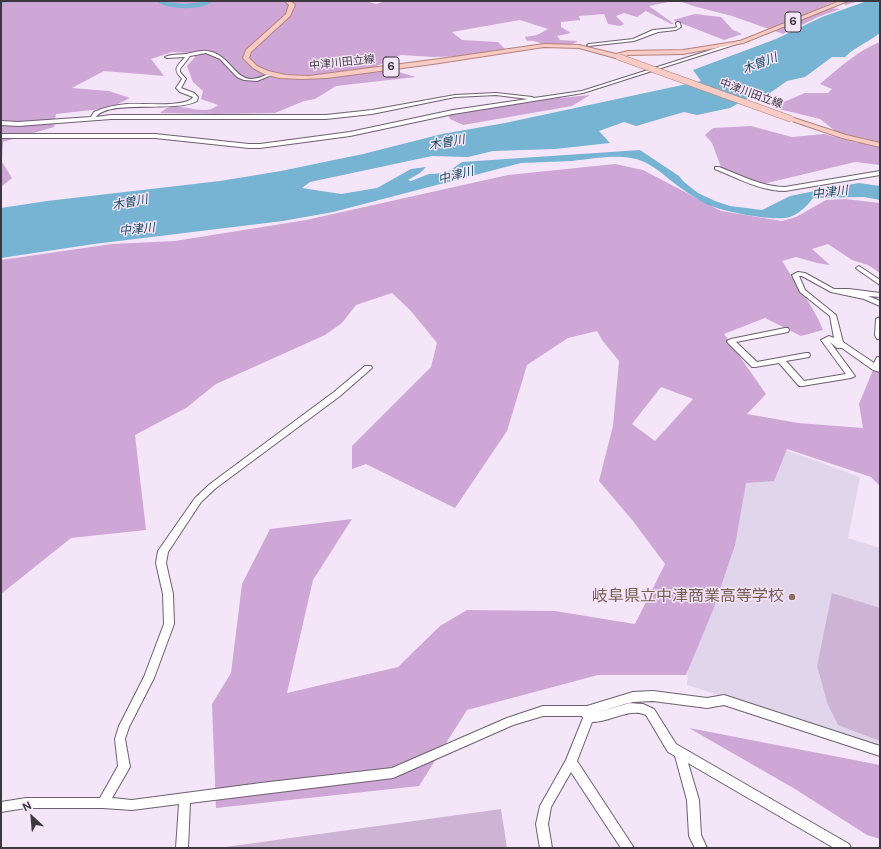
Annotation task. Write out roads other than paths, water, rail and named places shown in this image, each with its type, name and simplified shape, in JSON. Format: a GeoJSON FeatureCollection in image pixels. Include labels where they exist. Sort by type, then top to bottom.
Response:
{"type":"FeatureCollection","features":[{"type":"Feature","properties":{"kind":"main road","name":"中津川田立線"},"geometry":{"type":"LineString","coordinates":[[288,1],[292,5],[288,15],[248,51],[246,58],[250,64],[258,69],[272,74],[305,77],[334,75],[451,60],[530,46],[555,45],[591,47],[844,137],[880,145]]}},
{"type":"Feature","properties":{"kind":"main road","name":"中津川田立線"},"geometry":{"type":"LineString","coordinates":[[618,56],[634,53],[673,53],[718,47],[741,42],[845,1]]}},
{"type":"Feature","properties":{"kind":"street"},"geometry":{"type":"LineString","coordinates":[[654,31],[676,29],[679,27],[678,23]]}},
{"type":"Feature","properties":{"kind":"street"},"geometry":{"type":"LineString","coordinates":[[584,41],[591,47],[632,41],[659,30]]}},
{"type":"Feature","properties":{"kind":"street"},"geometry":{"type":"LineString","coordinates":[[1,136],[155,136],[260,146],[350,134],[453,112],[588,91],[718,47]]}},
{"type":"Feature","properties":{"kind":"street"},"geometry":{"type":"LineString","coordinates":[[167,57],[201,52],[218,55],[239,76],[246,79],[259,79],[272,74]]}},
{"type":"Feature","properties":{"kind":"street"},"geometry":{"type":"LineString","coordinates":[[93,118],[96,113],[107,109],[150,105],[178,105],[194,101],[196,98],[194,94],[182,91],[178,88],[184,79],[178,70],[188,57],[187,55]]}},
{"type":"Feature","properties":{"kind":"street"},"geometry":{"type":"LineString","coordinates":[[1,124],[93,118],[312,117],[372,112],[436,98],[477,94],[513,96],[536,100]]}},
{"type":"Feature","properties":{"kind":"street"},"geometry":{"type":"LineString","coordinates":[[717,168],[761,185],[777,189],[785,189],[880,173]]}},
{"type":"Feature","properties":{"kind":"street"},"geometry":{"type":"LineString","coordinates":[[858,268],[880,283]]}},
{"type":"Feature","properties":{"kind":"street"},"geometry":{"type":"LineString","coordinates":[[880,304],[866,297],[833,291],[803,274],[798,274],[795,276],[802,291],[833,315],[838,339],[878,369],[880,359]]}},
{"type":"Feature","properties":{"kind":"street"},"geometry":{"type":"LineString","coordinates":[[838,291],[849,290],[880,295]]}},
{"type":"Feature","properties":{"kind":"street"},"geometry":{"type":"LineString","coordinates":[[880,319],[880,337]]}},
{"type":"Feature","properties":{"kind":"street"},"geometry":{"type":"LineString","coordinates":[[785,330],[731,341],[755,365],[806,355]]}},
{"type":"Feature","properties":{"kind":"street"},"geometry":{"type":"LineString","coordinates":[[781,360],[802,384],[850,376],[825,340],[829,338],[838,345],[848,348]]}},
{"type":"Feature","properties":{"kind":"street"},"geometry":{"type":"LineString","coordinates":[[103,803],[124,767],[120,739],[124,726],[149,678],[169,624],[168,594],[161,563],[163,551],[198,500],[213,486],[337,394],[368,368]]}},
{"type":"Feature","properties":{"kind":"street"},"geometry":{"type":"LineString","coordinates":[[546,848],[542,824],[546,806],[571,762],[588,715],[633,697],[653,696],[707,703],[724,700],[880,751]]}},
{"type":"Feature","properties":{"kind":"street"},"geometry":{"type":"LineString","coordinates":[[1,807],[26,804],[103,803],[132,805],[394,773],[531,714],[543,711],[604,716],[628,708],[643,709],[650,712],[672,748],[842,847]]}},
{"type":"Feature","properties":{"kind":"street"},"geometry":{"type":"LineString","coordinates":[[680,753],[693,800],[695,836],[701,848]]}},
{"type":"Feature","properties":{"kind":"street"},"geometry":{"type":"LineString","coordinates":[[571,762],[628,848]]}},
{"type":"Feature","properties":{"kind":"street"},"geometry":{"type":"LineString","coordinates":[[182,848],[184,798]]}},
{"type":"Feature","properties":{"kind":"water"},"geometry":{"type":"Polygon","coordinates":[[[867,1],[880,1],[880,33],[853,50],[845,57],[832,57],[805,77],[787,81],[767,95],[748,98],[730,108],[697,115],[684,112],[636,126],[624,122],[599,131],[610,143],[555,149],[493,151],[468,157],[432,156],[310,182],[302,188],[341,194],[377,188],[411,169],[426,167],[420,173],[408,180],[411,181],[429,174],[446,173],[462,162],[640,150],[679,176],[698,193],[730,206],[762,210],[790,196],[859,183],[880,186],[880,200],[864,197],[813,198],[809,204],[797,214],[790,217],[772,218],[746,215],[704,203],[646,163],[636,159],[604,157],[572,161],[521,163],[333,212],[283,221],[94,244],[1,258],[1,208],[47,201],[220,181],[281,171],[363,154],[442,134],[505,123],[701,81],[693,70],[776,39],[822,17],[867,1]]]}},
{"type":"Feature","properties":{"kind":"waterway"},"geometry":{"type":"LineString","coordinates":[[1,2],[6,1]]}},
{"type":"Feature","properties":{"kind":"waterway"},"geometry":{"type":"LineString","coordinates":[[160,1],[184,6],[203,4],[209,1]]}},
{"type":"Feature","properties":{"kind":"place","name":"岐阜県立中津商業高等学校"},"geometry":{"type":"Point","coordinates":[792,597]}},
{"type":"Feature","properties":{"kind":"water label","name":"木曽川"},"geometry":{"type":"Point","coordinates":[760,64]}},
{"type":"Feature","properties":{"kind":"water label","name":"木曽川"},"geometry":{"type":"Point","coordinates":[447,143]}},
{"type":"Feature","properties":{"kind":"water label","name":"中津川"},"geometry":{"type":"Point","coordinates":[456,176]}},
{"type":"Feature","properties":{"kind":"water label","name":"中津川"},"geometry":{"type":"Point","coordinates":[830,193]}},
{"type":"Feature","properties":{"kind":"water label","name":"木曽川"},"geometry":{"type":"Point","coordinates":[130,203]}},
{"type":"Feature","properties":{"kind":"water label","name":"中津川"},"geometry":{"type":"Point","coordinates":[137,230]}}]}
